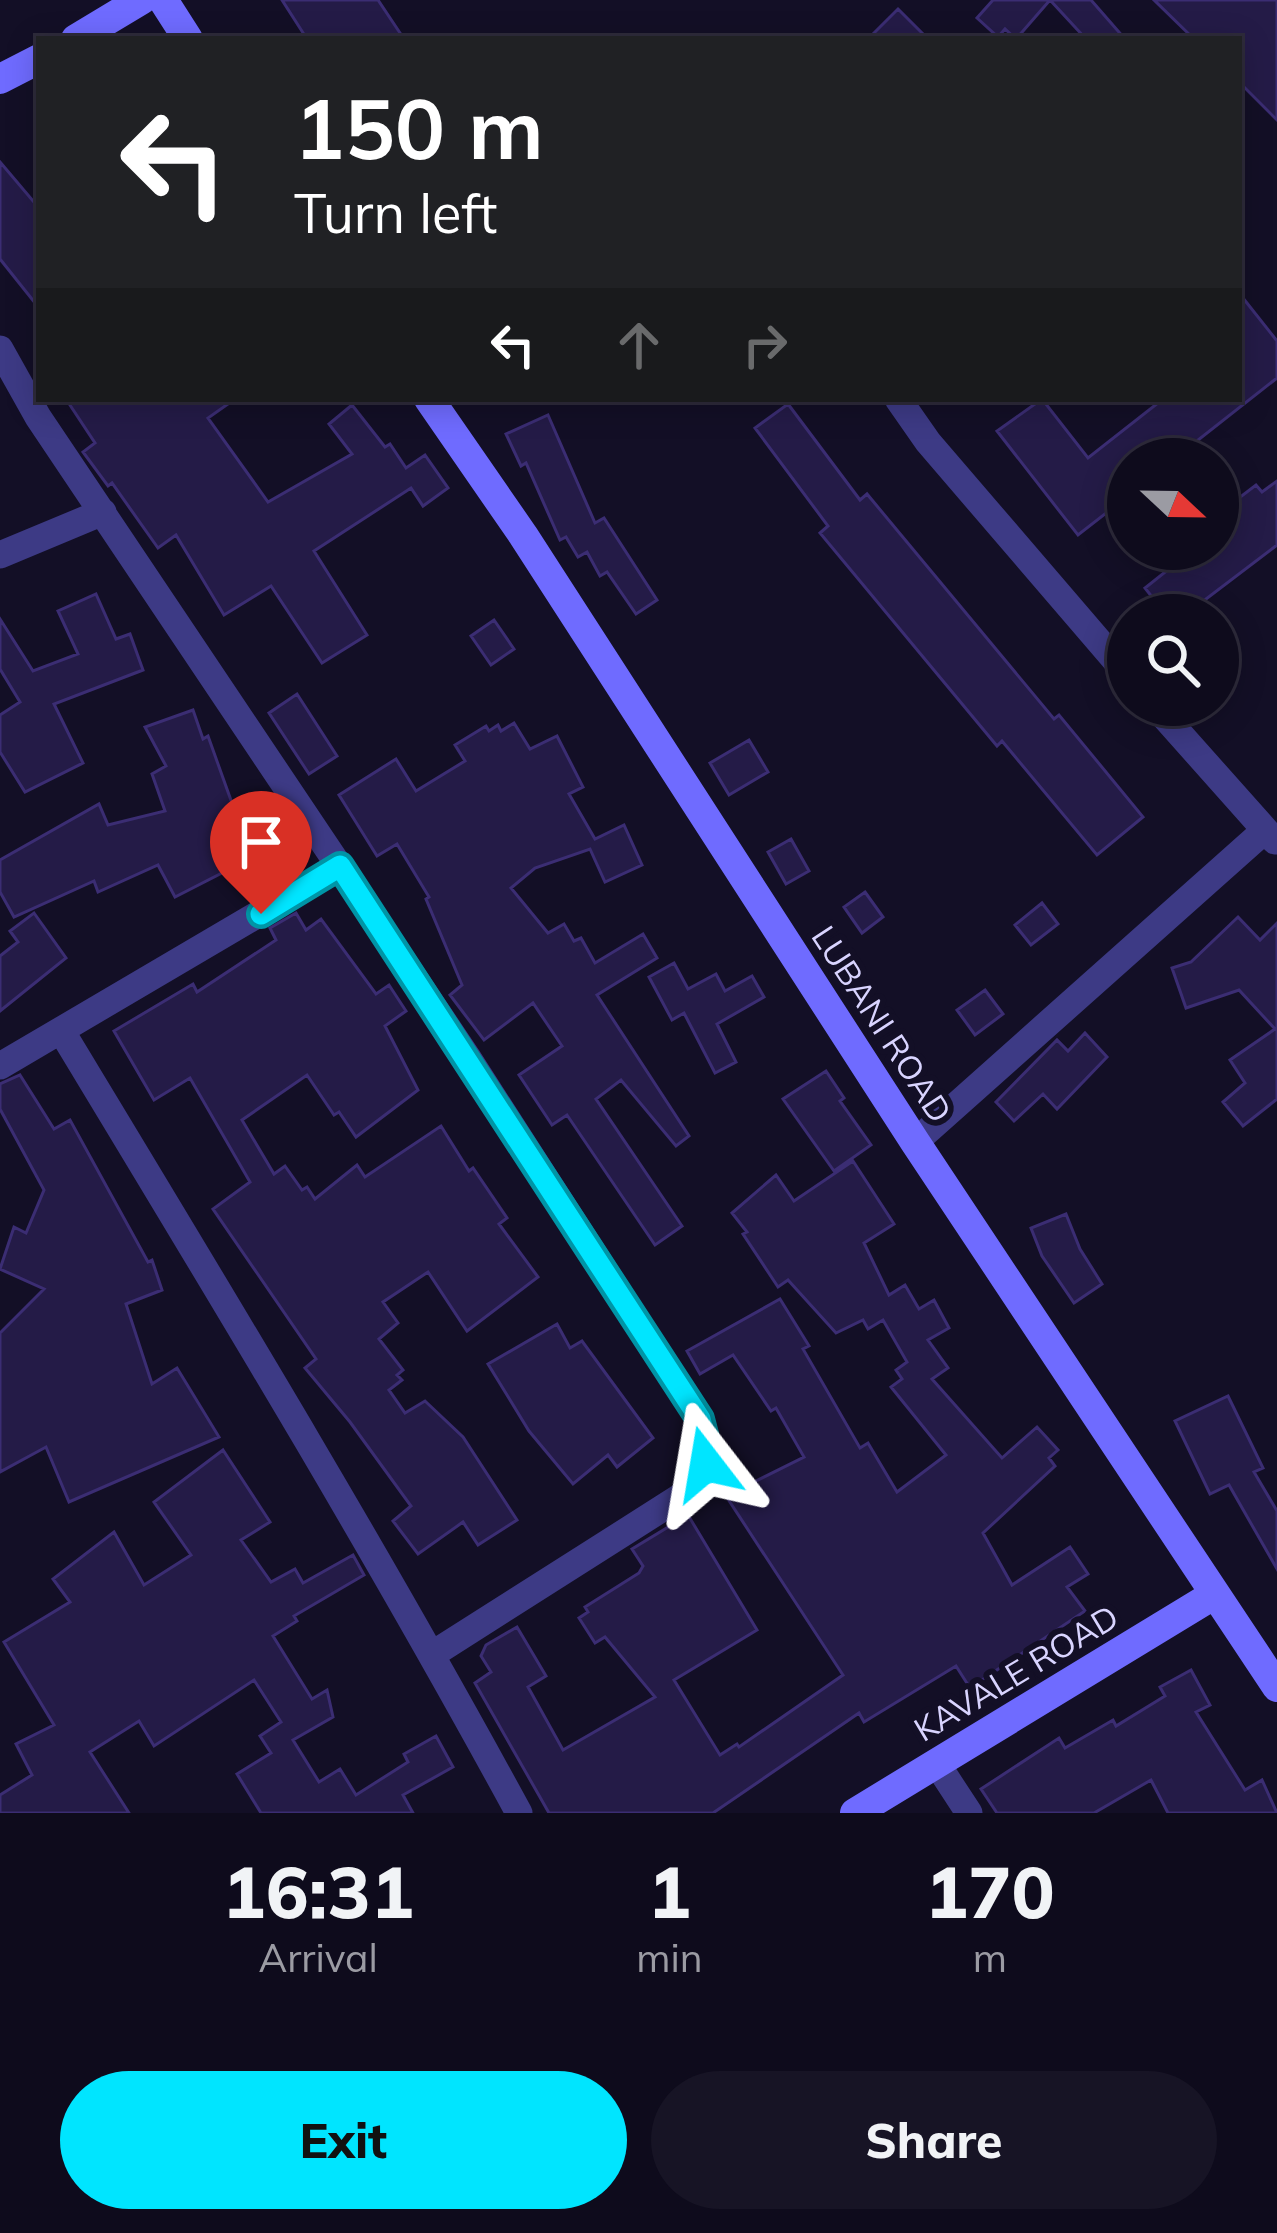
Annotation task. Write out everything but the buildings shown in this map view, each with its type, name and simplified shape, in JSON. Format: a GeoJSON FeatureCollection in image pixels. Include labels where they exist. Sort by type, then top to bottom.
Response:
{"type":"FeatureCollection","features":[{"type":"Feature","properties":{"kind":"street"},"geometry":{"type":"LineString","coordinates":[[81,36],[141,0]]}},
{"type":"Feature","properties":{"kind":"street"},"geometry":{"type":"LineString","coordinates":[[164,0],[186,36]]}},
{"type":"Feature","properties":{"kind":"street"},"geometry":{"type":"LineString","coordinates":[[0,80],[36,61]]}},
{"type":"Feature","properties":{"kind":"street"},"geometry":{"type":"LineString","coordinates":[[0,349],[38,417],[340,866],[700,1419],[706,1464],[696,1483],[433,1654]]}},
{"type":"Feature","properties":{"kind":"street","name":"LUBANI ROAD"},"geometry":{"type":"LineString","coordinates":[[431,402],[524,535],[914,1142],[1277,1687]]}},
{"type":"Feature","properties":{"kind":"street"},"geometry":{"type":"LineString","coordinates":[[900,402],[928,442],[1107,651]]}},
{"type":"Feature","properties":{"kind":"street"},"geometry":{"type":"LineString","coordinates":[[0,555],[103,512]]}},
{"type":"Feature","properties":{"kind":"street"},"geometry":{"type":"LineString","coordinates":[[914,1142],[1271,837],[1173,726]]}},
{"type":"Feature","properties":{"kind":"street"},"geometry":{"type":"LineString","coordinates":[[0,1066],[340,866]]}},
{"type":"Feature","properties":{"kind":"street"},"geometry":{"type":"LineString","coordinates":[[62,1032],[433,1654],[519,1813]]}},
{"type":"Feature","properties":{"kind":"street","name":"KAVALE ROAD"},"geometry":{"type":"LineString","coordinates":[[855,1813],[1215,1594]]}},
{"type":"Feature","properties":{"kind":"street"},"geometry":{"type":"LineString","coordinates":[[937,1764],[969,1813]]}},
{"type":"Feature","properties":{"kind":"route"},"geometry":{"type":"LineString","coordinates":[[261,914],[340,866],[700,1419],[706,1464]]}}]}
